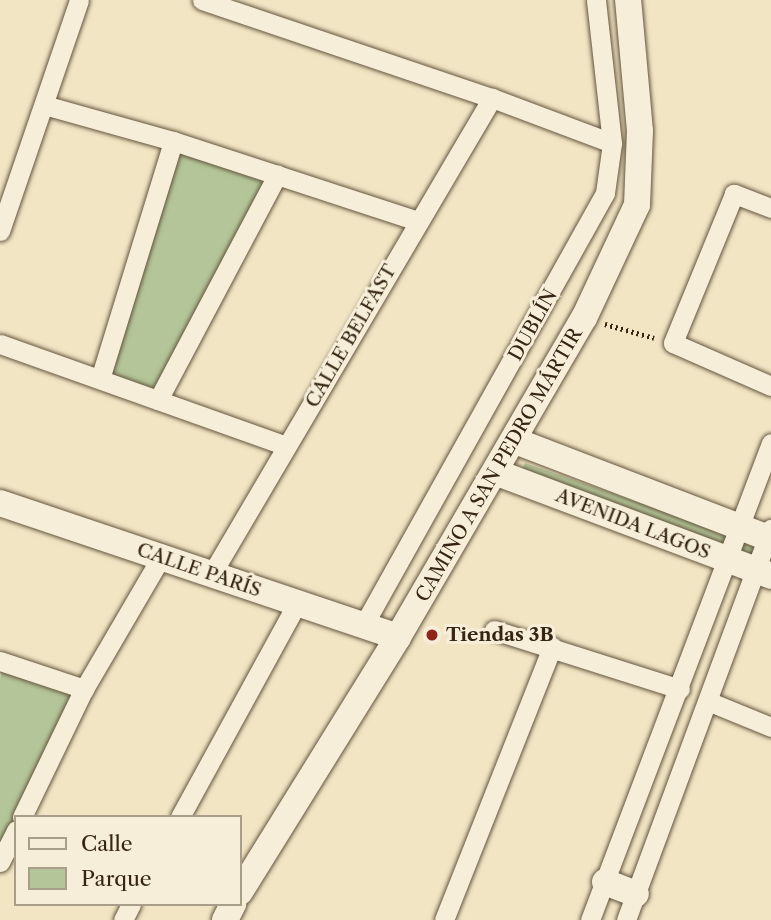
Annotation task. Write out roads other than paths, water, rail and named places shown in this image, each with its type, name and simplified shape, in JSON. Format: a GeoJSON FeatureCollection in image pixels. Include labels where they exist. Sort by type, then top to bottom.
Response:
{"type":"FeatureCollection","features":[{"type":"Feature","properties":{"kind":"street"},"geometry":{"type":"LineString","coordinates":[[0,231],[79,0]]}},
{"type":"Feature","properties":{"kind":"street"},"geometry":{"type":"LineString","coordinates":[[202,0],[492,98],[612,143]]}},
{"type":"Feature","properties":{"kind":"street","name":"DUBLÍN"},"geometry":{"type":"LineString","coordinates":[[363,626],[605,193],[612,143],[596,0]]}},
{"type":"Feature","properties":{"kind":"street","name":"CAMINO A SAN PEDRO MÁRTIR"},"geometry":{"type":"LineString","coordinates":[[242,889],[398,637],[584,318],[637,205],[640,131],[628,0]]}},
{"type":"Feature","properties":{"kind":"street","name":"CALLE BELFAST"},"geometry":{"type":"LineString","coordinates":[[211,575],[492,98]]}},
{"type":"Feature","properties":{"kind":"street"},"geometry":{"type":"LineString","coordinates":[[44,105],[173,141],[418,221]]}},
{"type":"Feature","properties":{"kind":"street"},"geometry":{"type":"LineString","coordinates":[[100,379],[173,141]]}},
{"type":"Feature","properties":{"kind":"street"},"geometry":{"type":"LineString","coordinates":[[158,400],[277,175]]}},
{"type":"Feature","properties":{"kind":"street"},"geometry":{"type":"LineString","coordinates":[[771,208],[734,194],[673,344],[771,386]]}},
{"type":"Feature","properties":{"kind":"street"},"geometry":{"type":"LineString","coordinates":[[0,344],[286,446]]}},
{"type":"Feature","properties":{"kind":"street","name":"AVENIDA LAGOS"},"geometry":{"type":"LineString","coordinates":[[513,440],[739,526],[770,535]]}},
{"type":"Feature","properties":{"kind":"street"},"geometry":{"type":"LineString","coordinates":[[590,920],[680,689],[771,443]]}},
{"type":"Feature","properties":{"kind":"street","name":"AVENIDA LAGOS"},"geometry":{"type":"LineString","coordinates":[[495,472],[763,573]]}},
{"type":"Feature","properties":{"kind":"street","name":"CALLE PARÍS"},"geometry":{"type":"LineString","coordinates":[[0,503],[398,637]]}},
{"type":"Feature","properties":{"kind":"street"},"geometry":{"type":"LineString","coordinates":[[626,920],[763,573],[770,535]]}},
{"type":"Feature","properties":{"kind":"street"},"geometry":{"type":"LineString","coordinates":[[23,815],[84,690],[161,557]]}},
{"type":"Feature","properties":{"kind":"street"},"geometry":{"type":"LineString","coordinates":[[181,815],[297,603]]}},
{"type":"Feature","properties":{"kind":"street"},"geometry":{"type":"LineString","coordinates":[[494,630],[680,689]]}},
{"type":"Feature","properties":{"kind":"street"},"geometry":{"type":"LineString","coordinates":[[444,920],[552,647]]}},
{"type":"Feature","properties":{"kind":"street"},"geometry":{"type":"LineString","coordinates":[[2,667],[84,690]]}},
{"type":"Feature","properties":{"kind":"street"},"geometry":{"type":"LineString","coordinates":[[710,702],[771,727]]}},
{"type":"Feature","properties":{"kind":"street"},"geometry":{"type":"LineString","coordinates":[[0,862],[14,834]]}},
{"type":"Feature","properties":{"kind":"street"},"geometry":{"type":"LineString","coordinates":[[605,882],[636,894]]}},
{"type":"Feature","properties":{"kind":"place","name":"Tiendas 3B"},"geometry":{"type":"Point","coordinates":[432,635]}}]}
